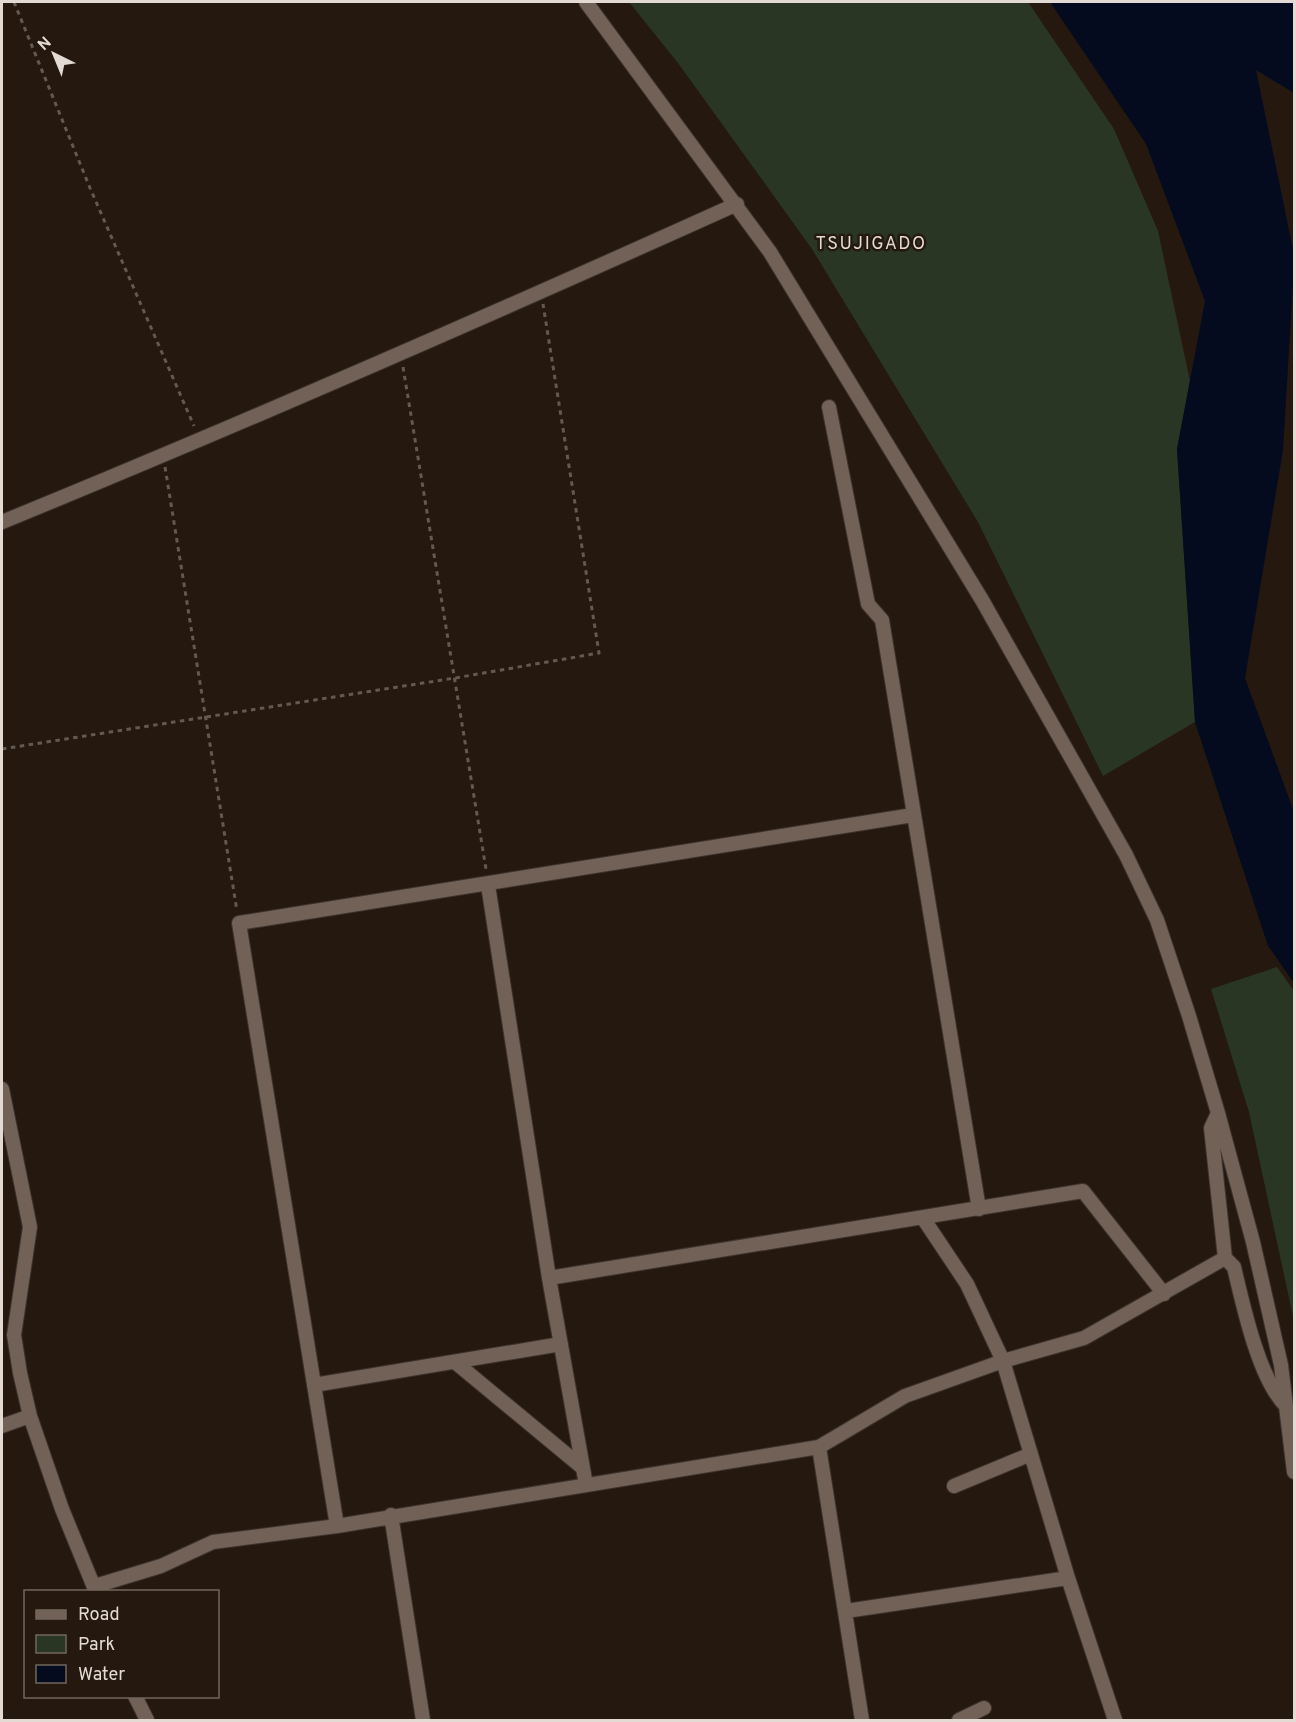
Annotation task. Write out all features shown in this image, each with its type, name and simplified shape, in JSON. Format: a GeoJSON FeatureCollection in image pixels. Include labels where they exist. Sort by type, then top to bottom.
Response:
{"type":"FeatureCollection","features":[{"type":"Feature","properties":{"kind":"street"},"geometry":{"type":"LineString","coordinates":[[586,2],[770,252],[970,580],[1126,855],[1157,920],[1218,1113],[1253,1242],[1281,1365],[1294,1472]]}},
{"type":"Feature","properties":{"kind":"street"},"geometry":{"type":"LineString","coordinates":[[2,522],[163,456],[541,293],[736,204]]}},
{"type":"Feature","properties":{"kind":"street"},"geometry":{"type":"LineString","coordinates":[[829,407],[868,604],[882,620],[979,1209]]}},
{"type":"Feature","properties":{"kind":"street"},"geometry":{"type":"LineString","coordinates":[[337,1526],[239,923],[488,885],[913,815]]}},
{"type":"Feature","properties":{"kind":"street"},"geometry":{"type":"LineString","coordinates":[[488,885],[549,1278],[586,1485]]}},
{"type":"Feature","properties":{"kind":"street"},"geometry":{"type":"LineString","coordinates":[[2,1089],[30,1227],[14,1335],[30,1416],[62,1509],[95,1588],[161,1566],[213,1542],[337,1526],[391,1515],[819,1447],[905,1396],[1004,1361],[1084,1338],[1225,1258]]}},
{"type":"Feature","properties":{"kind":"street"},"geometry":{"type":"LineString","coordinates":[[1218,1113],[1211,1128],[1225,1258],[1233,1267],[1266,1378],[1275,1396],[1286,1406]]}},
{"type":"Feature","properties":{"kind":"street"},"geometry":{"type":"LineString","coordinates":[[549,1278],[1083,1191],[1164,1294]]}},
{"type":"Feature","properties":{"kind":"street"},"geometry":{"type":"LineString","coordinates":[[923,1218],[967,1284],[1004,1361],[1068,1578],[1115,1720]]}},
{"type":"Feature","properties":{"kind":"street"},"geometry":{"type":"LineString","coordinates":[[314,1385],[561,1344]]}},
{"type":"Feature","properties":{"kind":"street"},"geometry":{"type":"LineString","coordinates":[[455,1362],[583,1467]]}},
{"type":"Feature","properties":{"kind":"street"},"geometry":{"type":"LineString","coordinates":[[2,1425],[30,1416]]}},
{"type":"Feature","properties":{"kind":"street"},"geometry":{"type":"LineString","coordinates":[[819,1447],[862,1720]]}},
{"type":"Feature","properties":{"kind":"street"},"geometry":{"type":"LineString","coordinates":[[954,1486],[1031,1454]]}},
{"type":"Feature","properties":{"kind":"street"},"geometry":{"type":"LineString","coordinates":[[391,1515],[423,1720]]}},
{"type":"Feature","properties":{"kind":"street"},"geometry":{"type":"LineString","coordinates":[[846,1611],[1068,1578]]}},
{"type":"Feature","properties":{"kind":"street"},"geometry":{"type":"LineString","coordinates":[[136,1698],[147,1720]]}},
{"type":"Feature","properties":{"kind":"street"},"geometry":{"type":"LineString","coordinates":[[959,1720],[984,1708]]}},
{"type":"Feature","properties":{"kind":"path"},"geometry":{"type":"LineString","coordinates":[[14,2],[90,188],[200,439]]}},
{"type":"Feature","properties":{"kind":"path"},"geometry":{"type":"LineString","coordinates":[[2,749],[455,678],[599,652],[541,293]]}},
{"type":"Feature","properties":{"kind":"path"},"geometry":{"type":"LineString","coordinates":[[401,353],[488,885]]}},
{"type":"Feature","properties":{"kind":"path"},"geometry":{"type":"LineString","coordinates":[[163,456],[239,923]]}},
{"type":"Feature","properties":{"kind":"green space"},"geometry":{"type":"Polygon","coordinates":[[[629,2],[1028,2],[1114,129],[1158,231],[1190,381],[1177,449],[1195,722],[1103,776],[978,522],[812,249],[678,63],[629,2]]]}},
{"type":"Feature","properties":{"kind":"green space"},"geometry":{"type":"Polygon","coordinates":[[[1277,967],[1294,991],[1294,1321],[1249,1112],[1211,989],[1277,967]]]}},
{"type":"Feature","properties":{"kind":"water"},"geometry":{"type":"Polygon","coordinates":[[[1050,2],[1294,2],[1294,93],[1256,70],[1294,254],[1294,268],[1283,450],[1245,678],[1294,812],[1294,983],[1268,946],[1195,722],[1177,449],[1205,301],[1146,144],[1050,2]]]}},
{"type":"Feature","properties":{"kind":"district","name":"TSUJIGADO"},"geometry":{"type":"Point","coordinates":[871,243]}}]}
